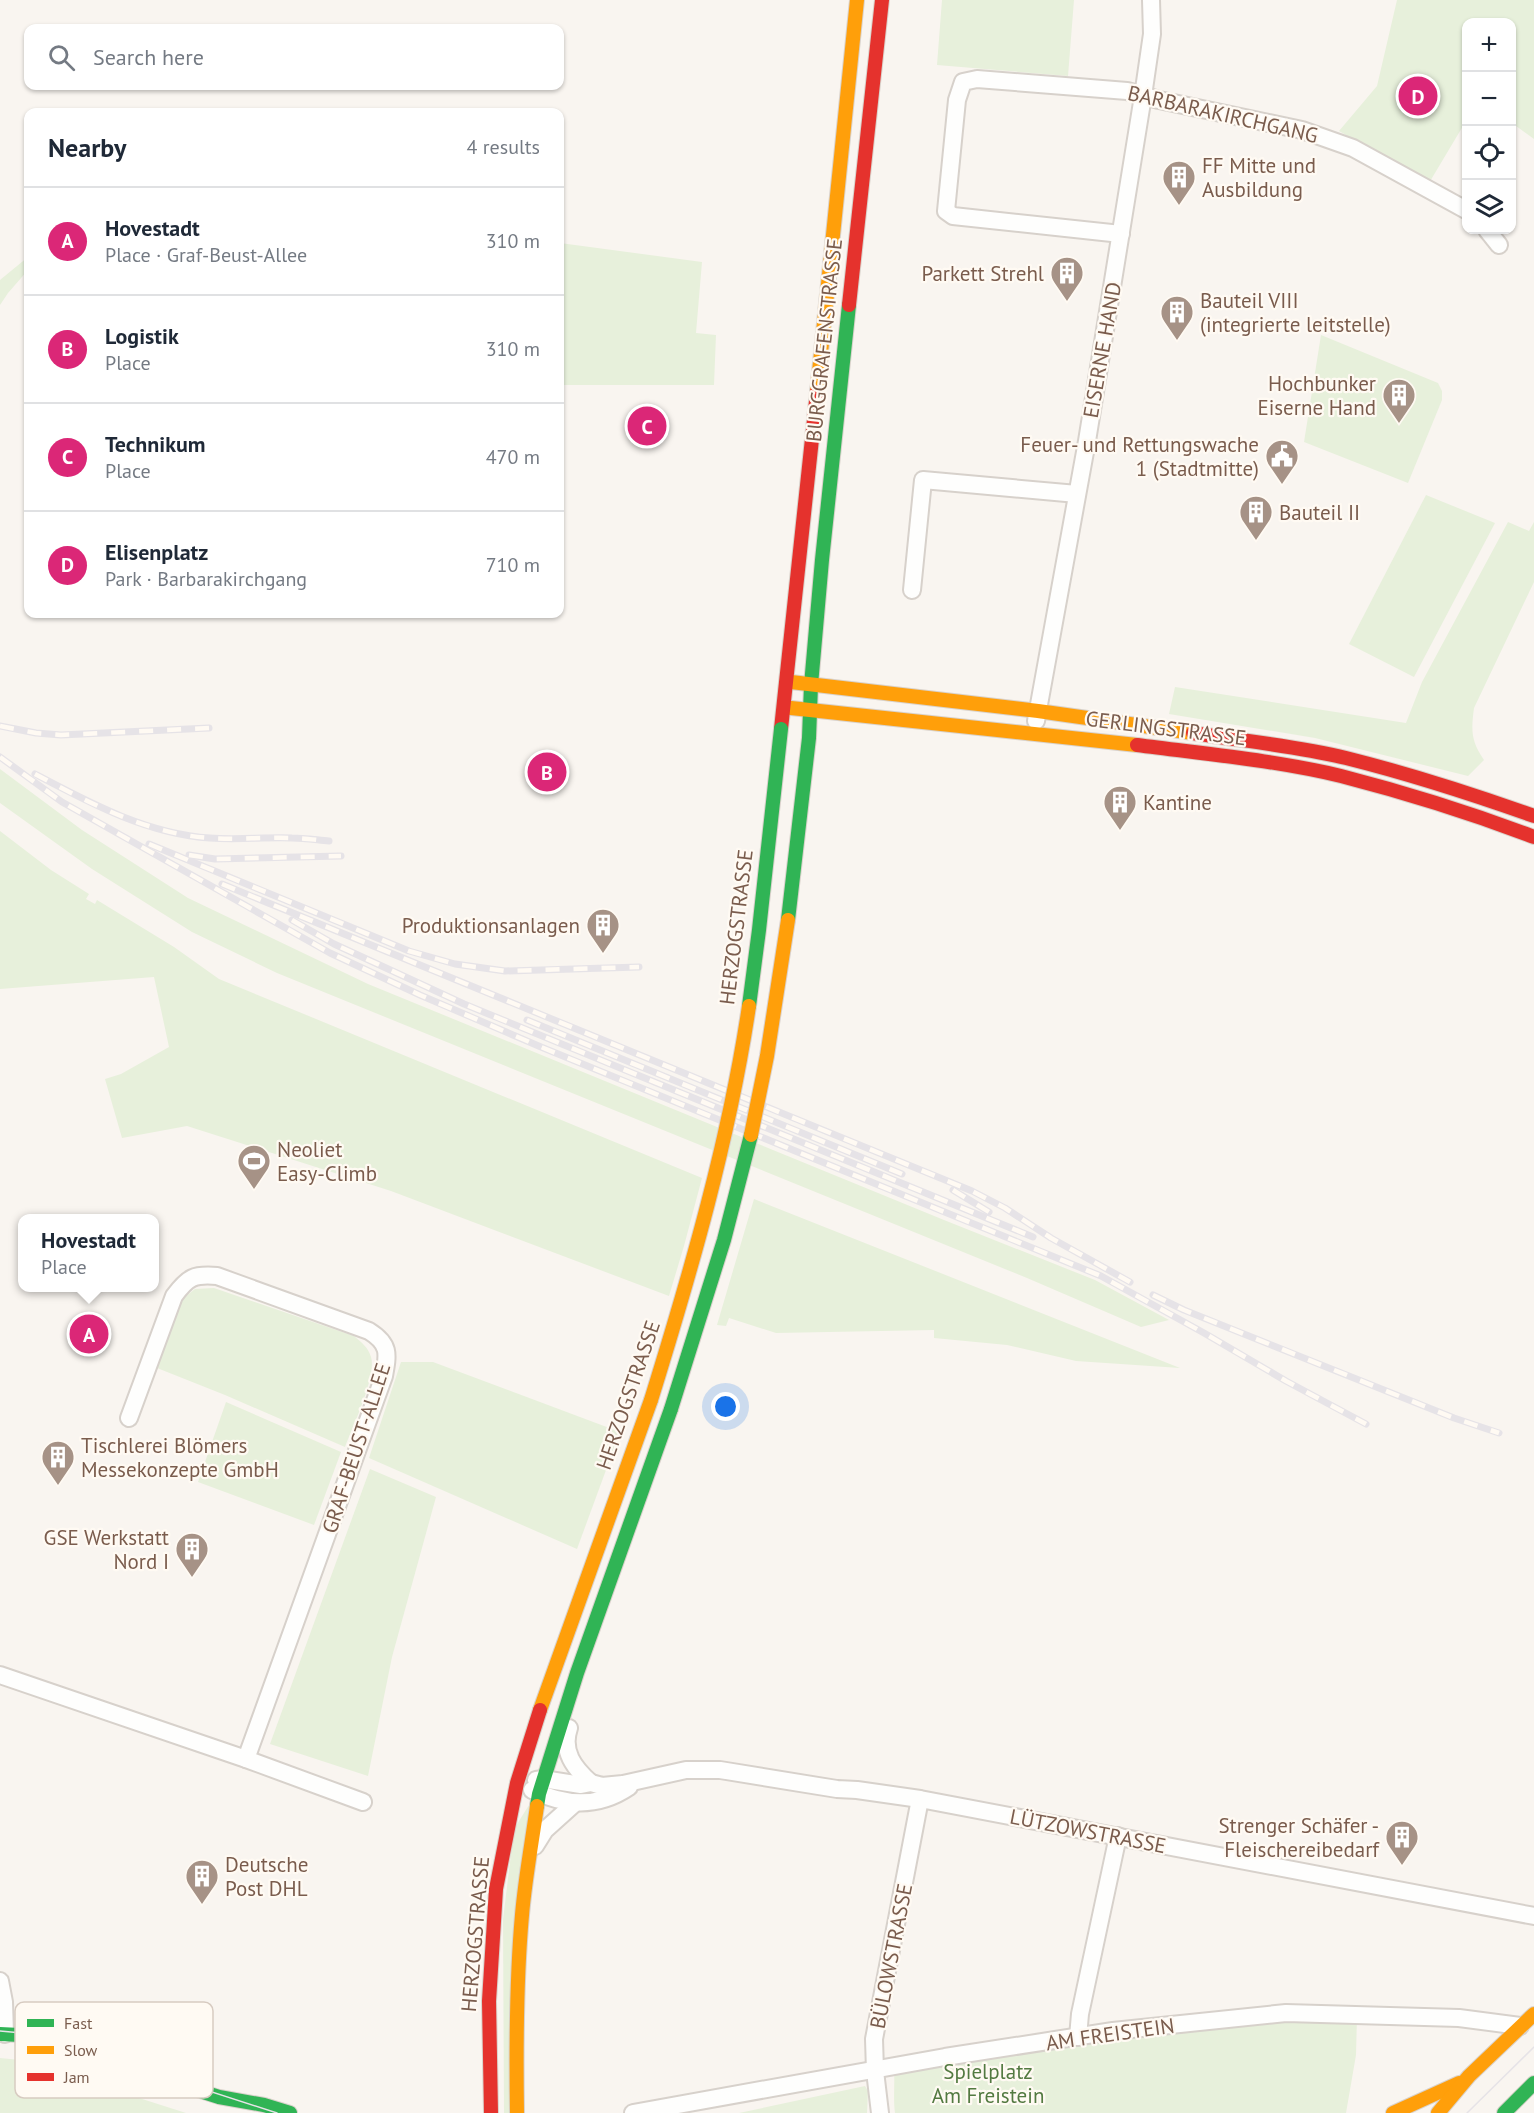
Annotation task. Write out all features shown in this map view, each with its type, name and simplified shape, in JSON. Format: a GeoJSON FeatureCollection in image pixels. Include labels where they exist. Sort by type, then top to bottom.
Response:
{"type":"FeatureCollection","features":[{"type":"Feature","properties":{"kind":"main road","name":"BURGGRAFENSTRASSE"},"geometry":{"type":"LineString","coordinates":[[786,681],[857,0]]}},
{"type":"Feature","properties":{"kind":"main road","name":"BURGGRAFENSTRASSE"},"geometry":{"type":"LineString","coordinates":[[811,685],[824,536],[882,0]]}},
{"type":"Feature","properties":{"kind":"main road","name":"GERLINGSTRASSE"},"geometry":{"type":"LineString","coordinates":[[786,681],[1038,711],[1345,758],[1468,793],[1534,816]]}},
{"type":"Feature","properties":{"kind":"main road","name":"HERZOGSTRASSE"},"geometry":{"type":"LineString","coordinates":[[491,2113],[489,2001],[496,1889],[517,1783],[532,1732],[651,1400],[690,1276],[727,1129],[751,989],[786,681]]}},
{"type":"Feature","properties":{"kind":"main road","name":"HERZOGSTRASSE"},"geometry":{"type":"LineString","coordinates":[[517,2113],[516,2006],[522,1912],[541,1786],[577,1673],[671,1409],[714,1273],[751,1137],[767,1060],[788,920],[809,738],[811,685]]}},
{"type":"Feature","properties":{"kind":"main road","name":"GERLINGSTRASSE"},"geometry":{"type":"LineString","coordinates":[[783,707],[1094,739],[1205,753],[1340,776],[1471,813],[1534,837]]}},
{"type":"Feature","properties":{"kind":"main road"},"geometry":{"type":"LineString","coordinates":[[1438,2113],[1465,2080],[1534,2014]]}},
{"type":"Feature","properties":{"kind":"main road"},"geometry":{"type":"LineString","coordinates":[[1393,2113],[1465,2080]]}},
{"type":"Feature","properties":{"kind":"main road"},"geometry":{"type":"LineString","coordinates":[[1504,2113],[1534,2083]]}},
{"type":"Feature","properties":{"kind":"main road"},"geometry":{"type":"LineString","coordinates":[[213,2095],[264,2105],[290,2113]]}},
{"type":"Feature","properties":{"kind":"main road"},"geometry":{"type":"LineString","coordinates":[[480,2113],[489,2096]]}},
{"type":"Feature","properties":{"kind":"main road"},"geometry":{"type":"LineString","coordinates":[[219,2097],[244,2113]]}},
{"type":"Feature","properties":{"kind":"street","name":"EISERNE HAND"},"geometry":{"type":"LineString","coordinates":[[1032,734],[1077,494],[1121,234],[1152,34],[1151,0]]}},
{"type":"Feature","properties":{"kind":"street","name":"BARBARAKIRCHGANG"},"geometry":{"type":"LineString","coordinates":[[1121,234],[953,216],[946,211],[957,100],[963,82],[977,79],[1127,91],[1302,130],[1353,148],[1462,207]]}},
{"type":"Feature","properties":{"kind":"street"},"geometry":{"type":"LineString","coordinates":[[1490,234],[1499,245]]}},
{"type":"Feature","properties":{"kind":"street"},"geometry":{"type":"LineString","coordinates":[[912,590],[923,480],[1077,494]]}},
{"type":"Feature","properties":{"kind":"street","name":"GRAF-BEUST-ALLEE"},"geometry":{"type":"LineString","coordinates":[[129,1418],[174,1296],[183,1284],[199,1275],[217,1276],[369,1331],[378,1336],[385,1346],[388,1356],[384,1376],[246,1759]]}},
{"type":"Feature","properties":{"kind":"street"},"geometry":{"type":"LineString","coordinates":[[577,1673],[581,1693],[566,1736],[566,1745],[574,1768],[591,1783]]}},
{"type":"Feature","properties":{"kind":"street"},"geometry":{"type":"LineString","coordinates":[[0,1675],[246,1759],[363,1802]]}},
{"type":"Feature","properties":{"kind":"street","name":"LÜTZOWSTRASSE"},"geometry":{"type":"LineString","coordinates":[[517,1783],[541,1786],[591,1783],[602,1786],[686,1770],[720,1770],[837,1789],[920,1799],[1534,1916]]}},
{"type":"Feature","properties":{"kind":"street","name":"LÜTZOWSTRASSE"},"geometry":{"type":"LineString","coordinates":[[541,1786],[566,1803],[575,1803],[618,1795],[640,1780]]}},
{"type":"Feature","properties":{"kind":"street","name":"BÜLOWSTRASSE"},"geometry":{"type":"LineString","coordinates":[[880,2113],[874,2039],[920,1799]]}},
{"type":"Feature","properties":{"kind":"street"},"geometry":{"type":"LineString","coordinates":[[531,1852],[545,1830],[575,1803]]}},
{"type":"Feature","properties":{"kind":"street"},"geometry":{"type":"LineString","coordinates":[[1078,2037],[1080,2014],[1118,1836]]}},
{"type":"Feature","properties":{"kind":"street"},"geometry":{"type":"LineString","coordinates":[[0,1981],[3,1995],[3,2034]]}},
{"type":"Feature","properties":{"kind":"street","name":"AM FREISTEIN"},"geometry":{"type":"LineString","coordinates":[[633,2113],[945,2057],[1113,2031],[1286,2013],[1459,2018],[1520,2026]]}},
{"type":"Feature","properties":{"kind":"green space"},"geometry":{"type":"Polygon","coordinates":[[[942,0],[1074,0],[1068,76],[937,65],[942,0]]]}},
{"type":"Feature","properties":{"kind":"green space"},"geometry":{"type":"Polygon","coordinates":[[[1397,0],[1534,0],[1534,139],[1516,126],[1516,18],[1462,18],[1462,128],[1429,183],[1339,131],[1377,86],[1397,0]]]}},
{"type":"Feature","properties":{"kind":"green space"},"geometry":{"type":"Polygon","coordinates":[[[564,244],[702,262],[696,333],[716,335],[714,385],[564,385],[564,244]]]}},
{"type":"Feature","properties":{"kind":"green space"},"geometry":{"type":"Polygon","coordinates":[[[24,260],[24,275],[0,305],[0,280],[24,260]]]}},
{"type":"Feature","properties":{"kind":"green space"},"geometry":{"type":"Polygon","coordinates":[[[1321,335],[1438,383],[1442,391],[1442,400],[1408,483],[1304,442],[1321,335]]]}},
{"type":"Feature","properties":{"kind":"green space"},"geometry":{"type":"Polygon","coordinates":[[[1426,495],[1495,523],[1414,677],[1349,644],[1426,495]]]}},
{"type":"Feature","properties":{"kind":"green space"},"geometry":{"type":"Polygon","coordinates":[[[1508,522],[1529,531],[1534,522],[1534,582],[1474,708],[1473,736],[1484,760],[1468,776],[1315,738],[1169,714],[1175,687],[1406,723],[1422,682],[1508,522]]]}},
{"type":"Feature","properties":{"kind":"green space"},"geometry":{"type":"Polygon","coordinates":[[[0,769],[82,830],[188,898],[368,984],[1095,1280],[1169,1320],[1141,1327],[1027,1278],[277,973],[192,932],[92,869],[0,803],[0,769]]]}},
{"type":"Feature","properties":{"kind":"green space"},"geometry":{"type":"Polygon","coordinates":[[[0,831],[51,870],[89,894],[86,899],[95,904],[97,900],[174,947],[219,979],[702,1178],[669,1296],[391,1191],[187,1126],[122,1138],[105,1079],[121,1074],[169,1047],[154,977],[0,989],[0,831]]]}},
{"type":"Feature","properties":{"kind":"green space"},"geometry":{"type":"Polygon","coordinates":[[[754,1199],[1180,1368],[1076,1361],[1007,1345],[934,1338],[934,1330],[776,1333],[729,1318],[726,1326],[717,1325],[754,1199]]]}},
{"type":"Feature","properties":{"kind":"green space"},"geometry":{"type":"Polygon","coordinates":[[[214,1288],[354,1336],[362,1343],[371,1357],[372,1366],[363,1402],[345,1447],[157,1368],[181,1300],[195,1289],[214,1288]]]}},
{"type":"Feature","properties":{"kind":"green space"},"geometry":{"type":"Polygon","coordinates":[[[401,1362],[433,1362],[620,1432],[577,1549],[369,1458],[401,1362]]]}},
{"type":"Feature","properties":{"kind":"green space"},"geometry":{"type":"Polygon","coordinates":[[[226,1402],[341,1452],[314,1525],[198,1482],[226,1402]]]}},
{"type":"Feature","properties":{"kind":"green space"},"geometry":{"type":"Polygon","coordinates":[[[370,1469],[436,1497],[392,1657],[368,1776],[270,1744],[370,1469]]]}},
{"type":"Feature","properties":{"kind":"green space"},"geometry":{"type":"Polygon","coordinates":[[[529,1805],[510,2113],[504,2113],[503,1920],[514,1829],[529,1805]]]}},
{"type":"Feature","properties":{"kind":"green space","name":"Spielplatz Am Freistein"},"geometry":{"type":"Polygon","coordinates":[[[1286,2015],[1357,2017],[1356,2055],[1346,2113],[895,2113],[894,2069],[1286,2015]]]}},
{"type":"Feature","properties":{"kind":"green space"},"geometry":{"type":"Polygon","coordinates":[[[0,2058],[15,2060],[15,2098],[139,2098],[186,2113],[0,2113],[0,2058]]]}},
{"type":"Feature","properties":{"kind":"green space"},"geometry":{"type":"Polygon","coordinates":[[[865,2086],[868,2091],[867,2113],[739,2113],[865,2086]]]}},
{"type":"Feature","properties":{"kind":"tram line"},"geometry":{"type":"LineString","coordinates":[[0,2031],[15,2032]]}},
{"type":"Feature","properties":{"kind":"tram line"},"geometry":{"type":"LineString","coordinates":[[1467,2113],[1534,2047]]}},
{"type":"Feature","properties":{"kind":"tram line"},"geometry":{"type":"LineString","coordinates":[[213,2092],[277,2113]]}},
{"type":"Feature","properties":{"kind":"railway"},"geometry":{"type":"LineString","coordinates":[[0,726],[61,735],[209,728]]}},
{"type":"Feature","properties":{"kind":"railway"},"geometry":{"type":"LineString","coordinates":[[0,757],[62,802],[330,953],[541,1047],[1101,1276],[1366,1424]]}},
{"type":"Feature","properties":{"kind":"railway"},"geometry":{"type":"LineString","coordinates":[[35,774],[98,806],[141,824],[164,830],[210,838],[297,838],[329,841]]}},
{"type":"Feature","properties":{"kind":"railway"},"geometry":{"type":"LineString","coordinates":[[149,844],[409,951],[455,964],[505,971],[639,967]]}},
{"type":"Feature","properties":{"kind":"railway"},"geometry":{"type":"LineString","coordinates":[[189,855],[215,859],[341,856]]}},
{"type":"Feature","properties":{"kind":"railway"},"geometry":{"type":"LineString","coordinates":[[222,884],[972,1191],[1130,1282]]}},
{"type":"Feature","properties":{"kind":"railway"},"geometry":{"type":"LineString","coordinates":[[292,920],[334,944],[464,1004],[1033,1237]]}},
{"type":"Feature","properties":{"kind":"railway"},"geometry":{"type":"LineString","coordinates":[[527,1020],[902,1174]]}},
{"type":"Feature","properties":{"kind":"railway"},"geometry":{"type":"LineString","coordinates":[[953,1190],[989,1212]]}},
{"type":"Feature","properties":{"kind":"railway"},"geometry":{"type":"LineString","coordinates":[[1153,1295],[1184,1310],[1454,1418],[1499,1433]]}},
{"type":"Feature","properties":{"kind":"traffic: fast"},"geometry":{"type":"LineString","coordinates":[[788,920],[809,738],[811,685],[822,560],[849,305]]}},
{"type":"Feature","properties":{"kind":"traffic: fast"},"geometry":{"type":"LineString","coordinates":[[749,1006],[781,729]]}},
{"type":"Feature","properties":{"kind":"traffic: fast"},"geometry":{"type":"LineString","coordinates":[[671,1409],[724,1240],[751,1135]]}},
{"type":"Feature","properties":{"kind":"traffic: fast"},"geometry":{"type":"LineString","coordinates":[[537,1806],[577,1673],[671,1409]]}},
{"type":"Feature","properties":{"kind":"traffic: fast"},"geometry":{"type":"LineString","coordinates":[[0,2034],[15,2035]]}},
{"type":"Feature","properties":{"kind":"traffic: fast"},"geometry":{"type":"LineString","coordinates":[[1504,2113],[1534,2083]]}},
{"type":"Feature","properties":{"kind":"traffic: fast"},"geometry":{"type":"LineString","coordinates":[[213,2095],[264,2105],[290,2113]]}},
{"type":"Feature","properties":{"kind":"traffic: slow"},"geometry":{"type":"LineString","coordinates":[[817,392],[857,0]]}},
{"type":"Feature","properties":{"kind":"traffic: slow"},"geometry":{"type":"LineString","coordinates":[[791,682],[1038,711],[1193,733]]}},
{"type":"Feature","properties":{"kind":"traffic: slow"},"geometry":{"type":"LineString","coordinates":[[791,708],[1137,745]]}},
{"type":"Feature","properties":{"kind":"traffic: slow"},"geometry":{"type":"LineString","coordinates":[[751,1135],[767,1056],[788,920]]}},
{"type":"Feature","properties":{"kind":"traffic: slow"},"geometry":{"type":"LineString","coordinates":[[651,1400],[708,1205],[731,1106],[749,1006]]}},
{"type":"Feature","properties":{"kind":"traffic: slow"},"geometry":{"type":"LineString","coordinates":[[540,1710],[651,1400]]}},
{"type":"Feature","properties":{"kind":"traffic: slow"},"geometry":{"type":"LineString","coordinates":[[517,2113],[520,1940],[537,1806]]}},
{"type":"Feature","properties":{"kind":"traffic: slow"},"geometry":{"type":"LineString","coordinates":[[1438,2113],[1469,2076],[1534,2014]]}},
{"type":"Feature","properties":{"kind":"traffic: slow"},"geometry":{"type":"LineString","coordinates":[[1393,2113],[1459,2083]]}},
{"type":"Feature","properties":{"kind":"traffic: jam"},"geometry":{"type":"LineString","coordinates":[[849,305],[882,0]]}},
{"type":"Feature","properties":{"kind":"traffic: jam"},"geometry":{"type":"LineString","coordinates":[[781,729],[817,392]]}},
{"type":"Feature","properties":{"kind":"traffic: jam"},"geometry":{"type":"LineString","coordinates":[[1193,733],[1346,758],[1441,785],[1534,816]]}},
{"type":"Feature","properties":{"kind":"traffic: jam"},"geometry":{"type":"LineString","coordinates":[[1137,745],[1316,770],[1439,804],[1534,837]]}},
{"type":"Feature","properties":{"kind":"traffic: jam"},"geometry":{"type":"LineString","coordinates":[[491,2113],[489,2001],[496,1889],[517,1783],[540,1710]]}},
{"type":"Feature","properties":{"kind":"place","name":"Elisenplatz"},"geometry":{"type":"Point","coordinates":[1418,96]}},
{"type":"Feature","properties":{"kind":"place","name":"FF Mitte und Ausbildung"},"geometry":{"type":"Point","coordinates":[1179,206]}},
{"type":"Feature","properties":{"kind":"place","name":"Parkett Strehl"},"geometry":{"type":"Point","coordinates":[1067,302]}},
{"type":"Feature","properties":{"kind":"place","name":"Bauteil VIII (integrierte leitstelle)"},"geometry":{"type":"Point","coordinates":[1177,341]}},
{"type":"Feature","properties":{"kind":"place","name":"Hochbunker Eiserne Hand"},"geometry":{"type":"Point","coordinates":[1399,424]}},
{"type":"Feature","properties":{"kind":"place","name":"Technikum"},"geometry":{"type":"Point","coordinates":[647,426]}},
{"type":"Feature","properties":{"kind":"place","name":"Feuer- und Rettungswache 1 (Stadtmitte)"},"geometry":{"type":"Point","coordinates":[1282,485]}},
{"type":"Feature","properties":{"kind":"place","name":"Bauteil II"},"geometry":{"type":"Point","coordinates":[1256,541]}},
{"type":"Feature","properties":{"kind":"place","name":"Logistik"},"geometry":{"type":"Point","coordinates":[547,772]}},
{"type":"Feature","properties":{"kind":"place","name":"Kantine"},"geometry":{"type":"Point","coordinates":[1120,831]}},
{"type":"Feature","properties":{"kind":"place","name":"Produktionsanlagen"},"geometry":{"type":"Point","coordinates":[603,954]}},
{"type":"Feature","properties":{"kind":"place","name":"Neoliet Easy-Climb"},"geometry":{"type":"Point","coordinates":[254,1190]}},
{"type":"Feature","properties":{"kind":"place","name":"Hovestadt"},"geometry":{"type":"Point","coordinates":[89,1334]}},
{"type":"Feature","properties":{"kind":"place","name":"Tischlerei Blömers Messekonzepte GmbH"},"geometry":{"type":"Point","coordinates":[58,1486]}},
{"type":"Feature","properties":{"kind":"place","name":"GSE Werkstatt Nord I"},"geometry":{"type":"Point","coordinates":[192,1578]}},
{"type":"Feature","properties":{"kind":"place","name":"Strenger Schäfer - Fleischereibedarf"},"geometry":{"type":"Point","coordinates":[1402,1866]}},
{"type":"Feature","properties":{"kind":"place","name":"Deutsche Post DHL"},"geometry":{"type":"Point","coordinates":[202,1905]}}]}
